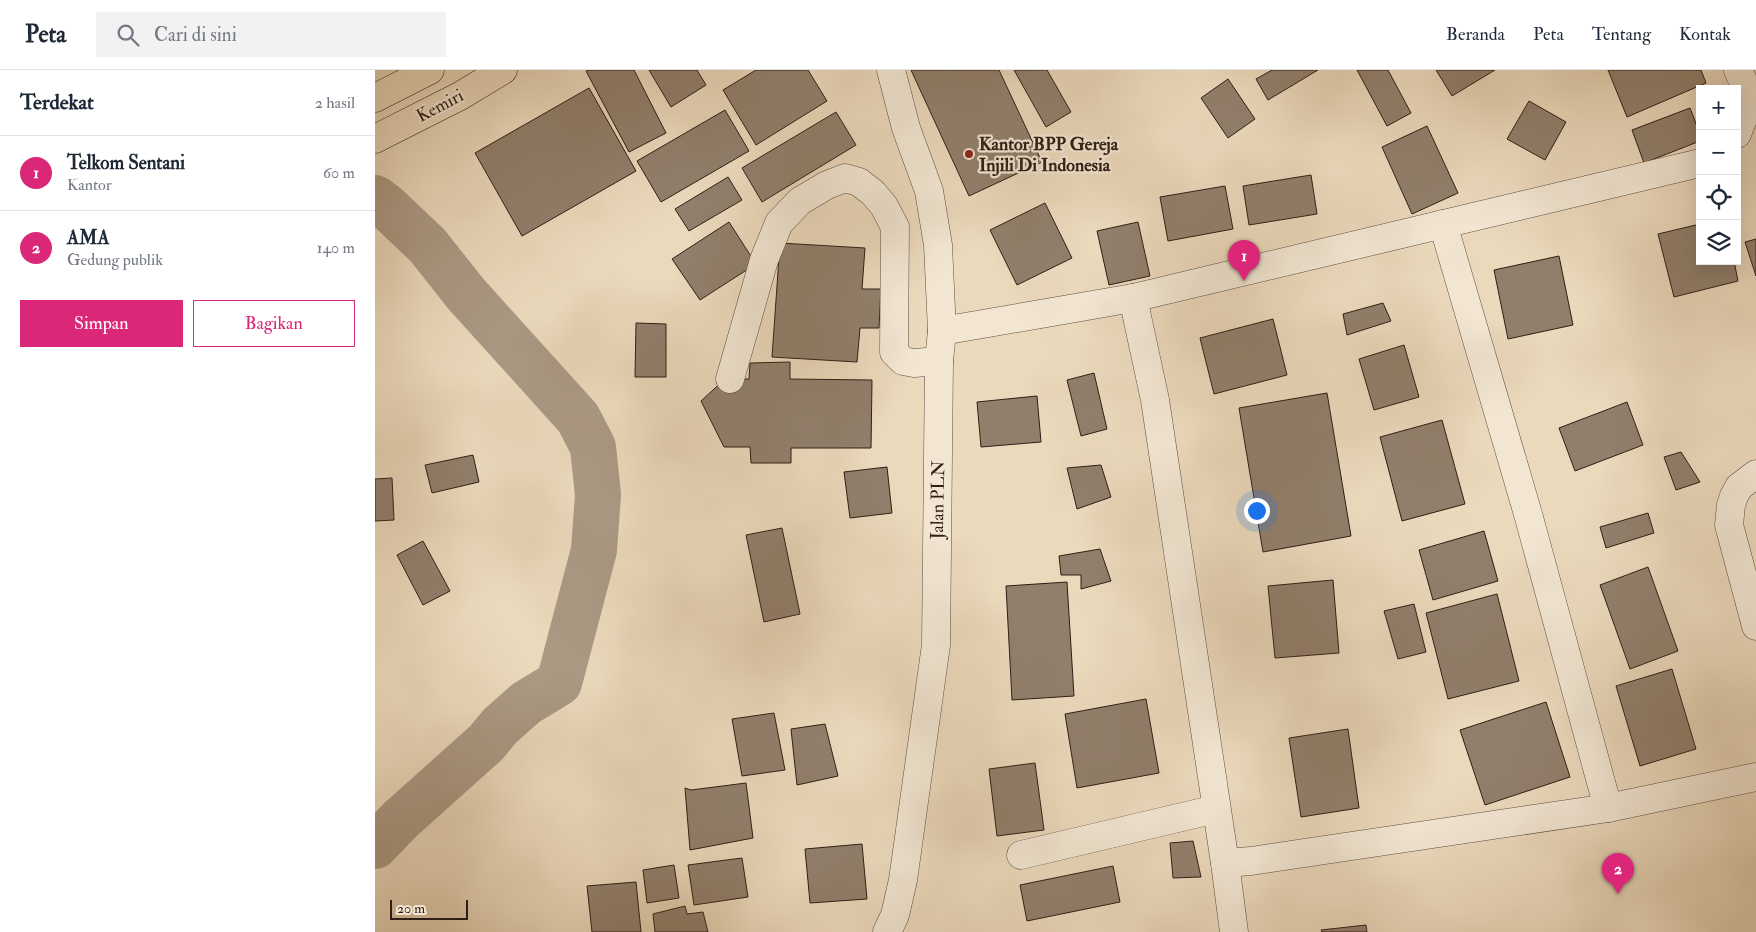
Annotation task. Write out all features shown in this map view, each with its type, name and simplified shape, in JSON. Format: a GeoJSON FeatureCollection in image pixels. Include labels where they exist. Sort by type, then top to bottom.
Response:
{"type":"FeatureCollection","features":[{"type":"Feature","properties":{"kind":"highway","name":"Kemiri"},"geometry":{"type":"LineString","coordinates":[[375,98],[430,70]]}},
{"type":"Feature","properties":{"kind":"highway","name":"Kemiri"},"geometry":{"type":"LineString","coordinates":[[375,140],[460,96],[503,70]]}},
{"type":"Feature","properties":{"kind":"street","name":"Jalan PLN"},"geometry":{"type":"LineString","coordinates":[[887,932],[895,915],[903,880],[936,645],[939,361],[942,330],[938,246],[929,191],[906,128],[891,70]]}},
{"type":"Feature","properties":{"kind":"street"},"geometry":{"type":"LineString","coordinates":[[1738,70],[1754,98],[1739,130]]}},
{"type":"Feature","properties":{"kind":"street"},"geometry":{"type":"LineString","coordinates":[[942,330],[1133,298],[1696,164]]}},
{"type":"Feature","properties":{"kind":"street"},"geometry":{"type":"LineString","coordinates":[[730,379],[764,260],[779,222],[800,201],[827,185],[845,178],[859,182],[873,194],[884,206],[895,228],[894,352],[903,362],[939,361]]}},
{"type":"Feature","properties":{"kind":"street"},"geometry":{"type":"LineString","coordinates":[[1443,224],[1528,514],[1609,808]]}},
{"type":"Feature","properties":{"kind":"street"},"geometry":{"type":"LineString","coordinates":[[1133,298],[1155,400],[1234,932]]}},
{"type":"Feature","properties":{"kind":"street"},"geometry":{"type":"LineString","coordinates":[[1756,474],[1739,487],[1734,496],[1729,525],[1751,589],[1756,626]]}},
{"type":"Feature","properties":{"kind":"street"},"geometry":{"type":"LineString","coordinates":[[1225,863],[1251,861],[1609,808],[1756,777]]}},
{"type":"Feature","properties":{"kind":"street"},"geometry":{"type":"LineString","coordinates":[[1021,854],[1216,809]]}},
{"type":"Feature","properties":{"kind":"building"},"geometry":{"type":"Polygon","coordinates":[[[634,70],[666,133],[629,152],[586,71],[634,70]]]}},
{"type":"Feature","properties":{"kind":"building"},"geometry":{"type":"Polygon","coordinates":[[[649,70],[697,70],[706,85],[671,107],[649,70]]]}},
{"type":"Feature","properties":{"kind":"building"},"geometry":{"type":"Polygon","coordinates":[[[756,70],[808,70],[827,101],[756,145],[723,90],[756,70]]]}},
{"type":"Feature","properties":{"kind":"building"},"geometry":{"type":"Polygon","coordinates":[[[911,70],[999,70],[1042,162],[969,196],[911,70]]]}},
{"type":"Feature","properties":{"kind":"building"},"geometry":{"type":"Polygon","coordinates":[[[1014,70],[1047,70],[1071,112],[1046,127],[1014,70]]]}},
{"type":"Feature","properties":{"kind":"building"},"geometry":{"type":"Polygon","coordinates":[[[1272,70],[1318,70],[1268,100],[1256,79],[1272,70]]]}},
{"type":"Feature","properties":{"kind":"building"},"geometry":{"type":"Polygon","coordinates":[[[1357,70],[1388,70],[1411,113],[1387,126],[1357,70]]]}},
{"type":"Feature","properties":{"kind":"building"},"geometry":{"type":"Polygon","coordinates":[[[1436,70],[1495,70],[1452,96],[1436,70]]]}},
{"type":"Feature","properties":{"kind":"building"},"geometry":{"type":"Polygon","coordinates":[[[1608,70],[1701,70],[1706,83],[1696,85],[1696,87],[1627,117],[1608,70]]]}},
{"type":"Feature","properties":{"kind":"building"},"geometry":{"type":"Polygon","coordinates":[[[1228,79],[1255,119],[1228,138],[1201,98],[1228,79]]]}},
{"type":"Feature","properties":{"kind":"building"},"geometry":{"type":"Polygon","coordinates":[[[589,88],[636,171],[522,236],[475,153],[589,88]]]}},
{"type":"Feature","properties":{"kind":"building"},"geometry":{"type":"Polygon","coordinates":[[[1529,101],[1566,122],[1545,160],[1507,139],[1529,101]]]}},
{"type":"Feature","properties":{"kind":"building"},"geometry":{"type":"Polygon","coordinates":[[[1690,108],[1696,124],[1696,143],[1644,163],[1632,130],[1690,108]]]}},
{"type":"Feature","properties":{"kind":"building"},"geometry":{"type":"Polygon","coordinates":[[[725,110],[749,151],[661,202],[637,161],[725,110]]]}},
{"type":"Feature","properties":{"kind":"building"},"geometry":{"type":"Polygon","coordinates":[[[836,112],[856,145],[762,202],[742,168],[836,112]]]}},
{"type":"Feature","properties":{"kind":"building"},"geometry":{"type":"Polygon","coordinates":[[[1427,126],[1458,193],[1412,214],[1382,147],[1427,126]]]}},
{"type":"Feature","properties":{"kind":"building"},"geometry":{"type":"Polygon","coordinates":[[[1311,175],[1317,214],[1249,225],[1243,186],[1311,175]]]}},
{"type":"Feature","properties":{"kind":"building"},"geometry":{"type":"Polygon","coordinates":[[[728,177],[742,200],[689,231],[675,209],[728,177]]]}},
{"type":"Feature","properties":{"kind":"building"},"geometry":{"type":"Polygon","coordinates":[[[1225,186],[1233,229],[1168,241],[1160,197],[1225,186]]]}},
{"type":"Feature","properties":{"kind":"building"},"geometry":{"type":"Polygon","coordinates":[[[1045,203],[1072,258],[1017,285],[990,230],[1045,203]]]}},
{"type":"Feature","properties":{"kind":"building"},"geometry":{"type":"Polygon","coordinates":[[[729,222],[756,264],[700,300],[672,259],[729,222]]]}},
{"type":"Feature","properties":{"kind":"building"},"geometry":{"type":"Polygon","coordinates":[[[1138,222],[1150,276],[1109,285],[1097,231],[1138,222]]]}},
{"type":"Feature","properties":{"kind":"building"},"geometry":{"type":"Polygon","coordinates":[[[1696,225],[1696,265],[1735,265],[1738,281],[1674,297],[1658,234],[1696,225]]]}},
{"type":"Feature","properties":{"kind":"building"},"geometry":{"type":"Polygon","coordinates":[[[1756,239],[1756,276],[1745,242],[1756,239]]]}},
{"type":"Feature","properties":{"kind":"building"},"geometry":{"type":"Polygon","coordinates":[[[780,243],[865,248],[862,289],[881,289],[879,328],[860,328],[857,362],[772,357],[780,243]]]}},
{"type":"Feature","properties":{"kind":"building"},"geometry":{"type":"Polygon","coordinates":[[[1559,256],[1573,325],[1508,339],[1494,270],[1559,256]]]}},
{"type":"Feature","properties":{"kind":"building"},"geometry":{"type":"Polygon","coordinates":[[[1383,303],[1391,321],[1347,335],[1343,314],[1383,303]]]}},
{"type":"Feature","properties":{"kind":"building"},"geometry":{"type":"Polygon","coordinates":[[[1273,319],[1287,375],[1214,394],[1200,338],[1273,319]]]}},
{"type":"Feature","properties":{"kind":"building"},"geometry":{"type":"Polygon","coordinates":[[[636,323],[666,324],[666,377],[635,377],[636,323]]]}},
{"type":"Feature","properties":{"kind":"building"},"geometry":{"type":"Polygon","coordinates":[[[1404,345],[1419,397],[1374,410],[1359,359],[1404,345]]]}},
{"type":"Feature","properties":{"kind":"building"},"geometry":{"type":"Polygon","coordinates":[[[790,362],[790,379],[872,380],[871,448],[791,448],[791,463],[751,463],[750,447],[724,447],[701,401],[725,379],[749,379],[750,363],[790,362]]]}},
{"type":"Feature","properties":{"kind":"building"},"geometry":{"type":"Polygon","coordinates":[[[1094,373],[1107,429],[1081,436],[1067,380],[1094,373]]]}},
{"type":"Feature","properties":{"kind":"building"},"geometry":{"type":"Polygon","coordinates":[[[1327,393],[1351,536],[1263,552],[1239,408],[1327,393]]]}},
{"type":"Feature","properties":{"kind":"building"},"geometry":{"type":"Polygon","coordinates":[[[1037,396],[1041,442],[981,447],[977,402],[1037,396]]]}},
{"type":"Feature","properties":{"kind":"building"},"geometry":{"type":"Polygon","coordinates":[[[1627,402],[1643,445],[1575,471],[1559,428],[1627,402]]]}},
{"type":"Feature","properties":{"kind":"building"},"geometry":{"type":"Polygon","coordinates":[[[1442,420],[1465,504],[1402,521],[1380,437],[1442,420]]]}},
{"type":"Feature","properties":{"kind":"building"},"geometry":{"type":"Polygon","coordinates":[[[1681,452],[1700,482],[1676,490],[1664,457],[1681,452]]]}},
{"type":"Feature","properties":{"kind":"building"},"geometry":{"type":"Polygon","coordinates":[[[473,455],[479,482],[432,493],[425,465],[473,455]]]}},
{"type":"Feature","properties":{"kind":"building"},"geometry":{"type":"Polygon","coordinates":[[[1101,465],[1111,497],[1077,509],[1067,468],[1101,465]]]}},
{"type":"Feature","properties":{"kind":"building"},"geometry":{"type":"Polygon","coordinates":[[[887,467],[892,513],[850,518],[844,472],[887,467]]]}},
{"type":"Feature","properties":{"kind":"building"},"geometry":{"type":"Polygon","coordinates":[[[392,478],[394,520],[375,521],[375,479],[392,478]]]}},
{"type":"Feature","properties":{"kind":"building"},"geometry":{"type":"Polygon","coordinates":[[[1648,513],[1654,533],[1606,548],[1600,527],[1648,513]]]}},
{"type":"Feature","properties":{"kind":"building"},"geometry":{"type":"Polygon","coordinates":[[[782,528],[800,614],[764,622],[746,535],[782,528]]]}},
{"type":"Feature","properties":{"kind":"building"},"geometry":{"type":"Polygon","coordinates":[[[1484,531],[1498,581],[1433,600],[1419,550],[1484,531]]]}},
{"type":"Feature","properties":{"kind":"building"},"geometry":{"type":"Polygon","coordinates":[[[423,541],[450,591],[423,605],[397,555],[423,541]]]}},
{"type":"Feature","properties":{"kind":"building"},"geometry":{"type":"Polygon","coordinates":[[[1100,549],[1111,581],[1081,589],[1081,575],[1061,575],[1059,556],[1100,549]]]}},
{"type":"Feature","properties":{"kind":"building"},"geometry":{"type":"Polygon","coordinates":[[[1648,567],[1678,651],[1630,669],[1600,585],[1648,567]]]}},
{"type":"Feature","properties":{"kind":"building"},"geometry":{"type":"Polygon","coordinates":[[[1333,580],[1339,653],[1275,658],[1268,586],[1333,580]]]}},
{"type":"Feature","properties":{"kind":"building"},"geometry":{"type":"Polygon","coordinates":[[[1067,582],[1074,696],[1012,700],[1006,586],[1067,582]]]}},
{"type":"Feature","properties":{"kind":"building"},"geometry":{"type":"Polygon","coordinates":[[[1497,594],[1519,681],[1448,699],[1426,613],[1497,594]]]}},
{"type":"Feature","properties":{"kind":"building"},"geometry":{"type":"Polygon","coordinates":[[[1414,604],[1426,652],[1398,659],[1384,611],[1414,604]]]}},
{"type":"Feature","properties":{"kind":"building"},"geometry":{"type":"Polygon","coordinates":[[[1672,669],[1696,749],[1640,766],[1616,686],[1672,669]]]}},
{"type":"Feature","properties":{"kind":"building"},"geometry":{"type":"Polygon","coordinates":[[[1146,699],[1159,773],[1077,788],[1065,714],[1146,699]]]}},
{"type":"Feature","properties":{"kind":"building"},"geometry":{"type":"Polygon","coordinates":[[[1546,702],[1570,777],[1485,805],[1460,730],[1546,702]]]}},
{"type":"Feature","properties":{"kind":"building"},"geometry":{"type":"Polygon","coordinates":[[[774,713],[785,770],[742,776],[732,719],[774,713]]]}},
{"type":"Feature","properties":{"kind":"building"},"geometry":{"type":"Polygon","coordinates":[[[825,724],[838,776],[797,785],[791,729],[825,724]]]}},
{"type":"Feature","properties":{"kind":"building"},"geometry":{"type":"Polygon","coordinates":[[[1348,729],[1359,808],[1301,817],[1289,738],[1348,729]]]}},
{"type":"Feature","properties":{"kind":"building"},"geometry":{"type":"Polygon","coordinates":[[[1035,763],[1044,830],[997,836],[989,769],[1035,763]]]}},
{"type":"Feature","properties":{"kind":"building"},"geometry":{"type":"Polygon","coordinates":[[[746,783],[753,838],[690,850],[685,788],[691,790],[746,783]]]}},
{"type":"Feature","properties":{"kind":"building"},"geometry":{"type":"Polygon","coordinates":[[[1193,841],[1201,877],[1173,878],[1170,843],[1193,841]]]}},
{"type":"Feature","properties":{"kind":"building"},"geometry":{"type":"Polygon","coordinates":[[[862,844],[867,899],[810,903],[805,849],[862,844]]]}},
{"type":"Feature","properties":{"kind":"building"},"geometry":{"type":"Polygon","coordinates":[[[742,858],[748,897],[694,905],[688,865],[742,858]]]}},
{"type":"Feature","properties":{"kind":"building"},"geometry":{"type":"Polygon","coordinates":[[[674,865],[679,898],[647,903],[643,870],[674,865]]]}},
{"type":"Feature","properties":{"kind":"building"},"geometry":{"type":"Polygon","coordinates":[[[1113,866],[1120,902],[1027,921],[1020,885],[1113,866]]]}},
{"type":"Feature","properties":{"kind":"building"},"geometry":{"type":"Polygon","coordinates":[[[636,882],[641,932],[592,932],[587,886],[636,882]]]}},
{"type":"Feature","properties":{"kind":"building"},"geometry":{"type":"Polygon","coordinates":[[[685,906],[687,914],[703,912],[708,932],[655,932],[653,914],[685,906]]]}},
{"type":"Feature","properties":{"kind":"building"},"geometry":{"type":"Polygon","coordinates":[[[1366,925],[1367,932],[1322,932],[1321,930],[1366,925]]]}},
{"type":"Feature","properties":{"kind":"waterway"},"geometry":{"type":"LineString","coordinates":[[375,198],[428,246],[466,294],[578,418],[593,447],[598,495],[594,550],[559,683],[526,703],[500,726],[486,743],[401,819],[375,846]]}},
{"type":"Feature","properties":{"kind":"place","name":"Kantor BPP Gereja Injili Di Indonesia"},"geometry":{"type":"Point","coordinates":[969,154]}},
{"type":"Feature","properties":{"kind":"place","name":"Telkom Sentani"},"geometry":{"type":"Point","coordinates":[1244,281]}},
{"type":"Feature","properties":{"kind":"place","name":"AMA"},"geometry":{"type":"Point","coordinates":[1618,894]}}]}
